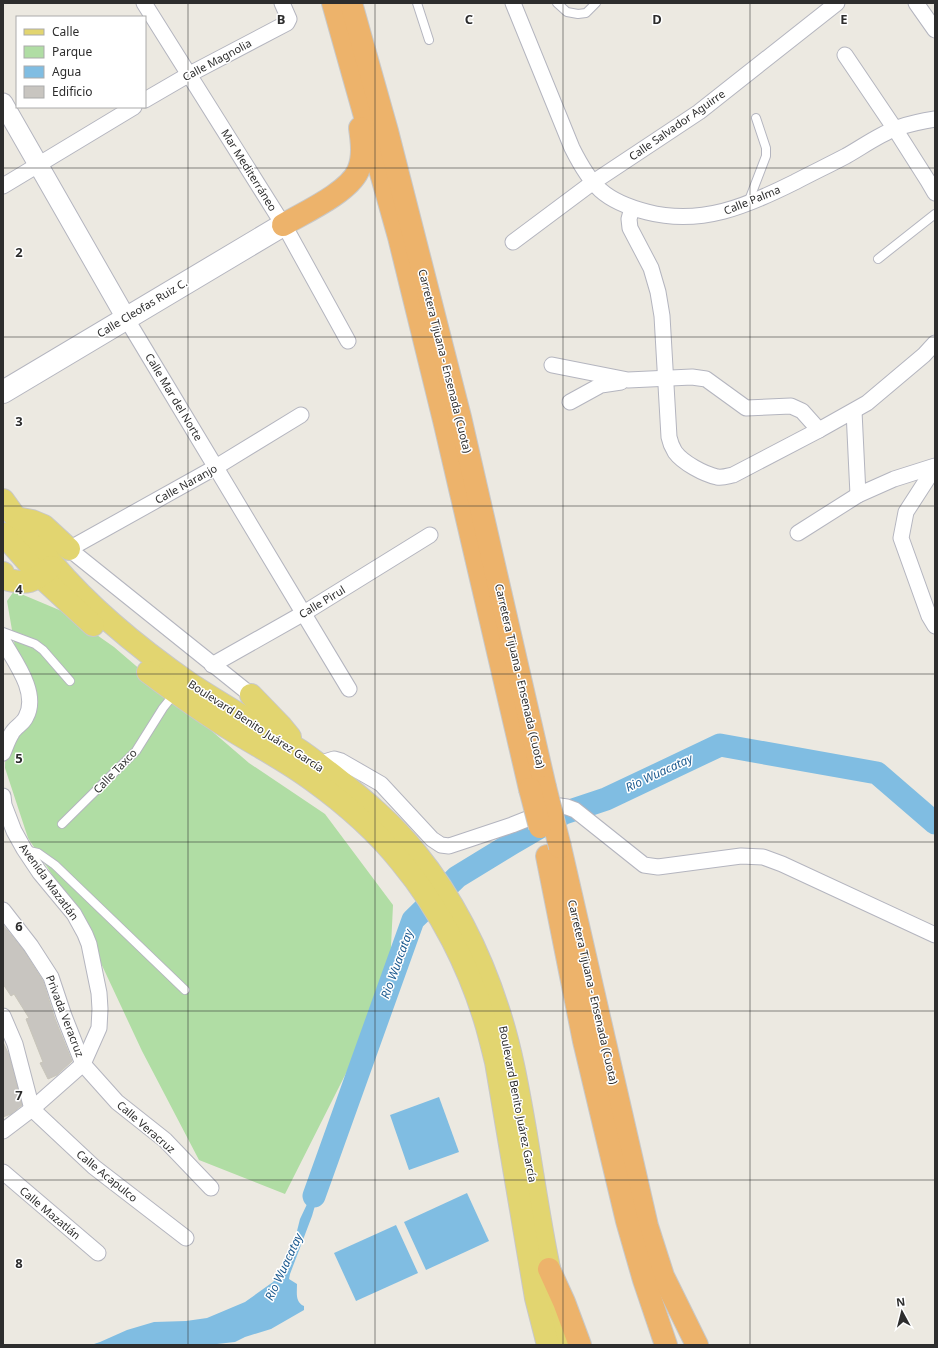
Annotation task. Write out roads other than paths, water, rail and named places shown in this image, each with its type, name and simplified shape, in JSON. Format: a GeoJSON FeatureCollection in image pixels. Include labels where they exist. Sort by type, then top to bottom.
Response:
{"type":"FeatureCollection","features":[{"type":"Feature","properties":{"kind":"highway","name":"Carretera Tijuana - Ensenada (Cuota)"},"geometry":{"type":"LineString","coordinates":[[333,3],[399,237],[647,1226],[663,1276],[697,1345]]}},
{"type":"Feature","properties":{"kind":"highway","name":"Carretera Tijuana - Ensenada (Cuota)"},"geometry":{"type":"LineString","coordinates":[[350,3],[389,139],[460,416],[538,788]]}},
{"type":"Feature","properties":{"kind":"highway"},"geometry":{"type":"LineString","coordinates":[[282,224],[342,189],[358,171],[362,145],[352,69]]}},
{"type":"Feature","properties":{"kind":"highway","name":"Carretera Tijuana - Ensenada (Cuota)"},"geometry":{"type":"LineString","coordinates":[[552,847],[584,1041],[627,1221],[644,1280],[666,1345]]}},
{"type":"Feature","properties":{"kind":"highway"},"geometry":{"type":"LineString","coordinates":[[549,1269],[564,1302],[580,1345]]}},
{"type":"Feature","properties":{"kind":"main road","name":"Calle Cleofas Ruiz C."},"geometry":{"type":"LineString","coordinates":[[3,392],[282,224]]}},
{"type":"Feature","properties":{"kind":"main road","name":"Boulevard Benito Juárez García"},"geometry":{"type":"LineString","coordinates":[[3,500],[10,526],[47,570],[125,654],[176,693],[234,732],[292,766],[312,780],[349,810],[398,846]]}},
{"type":"Feature","properties":{"kind":"main road"},"geometry":{"type":"LineString","coordinates":[[10,526],[32,521],[44,526],[69,549]]}},
{"type":"Feature","properties":{"kind":"main road"},"geometry":{"type":"LineString","coordinates":[[4,578],[18,582],[28,582],[47,570]]}},
{"type":"Feature","properties":{"kind":"main road","name":"Boulevard Benito Juárez García"},"geometry":{"type":"LineString","coordinates":[[47,570],[94,607],[134,642],[175,673],[310,758],[357,794],[375,810],[398,846],[408,870],[475,949],[499,1010],[509,1047],[549,1269],[568,1345]]}},
{"type":"Feature","properties":{"kind":"main road"},"geometry":{"type":"LineString","coordinates":[[251,695],[310,758]]}},
{"type":"Feature","properties":{"kind":"main road","name":"Boulevard Benito Juárez García"},"geometry":{"type":"LineString","coordinates":[[446,913],[460,957],[471,980],[487,1027],[496,1062],[536,1298],[548,1345]]}},
{"type":"Feature","properties":{"kind":"street","name":"Mar Mediterráneo"},"geometry":{"type":"LineString","coordinates":[[144,3],[289,234],[348,340]]}},
{"type":"Feature","properties":{"kind":"street","name":"Calle Magnolia"},"geometry":{"type":"LineString","coordinates":[[146,99],[188,74],[288,23],[282,3]]}},
{"type":"Feature","properties":{"kind":"street","name":"Calle Palma"},"geometry":{"type":"LineString","coordinates":[[513,3],[572,148],[586,174],[592,183],[609,197],[632,208],[674,217],[725,212],[765,197],[833,163],[895,129],[906,125],[935,119]]}},
{"type":"Feature","properties":{"kind":"street","name":"Calle Salvador Aguirre"},"geometry":{"type":"LineString","coordinates":[[513,242],[592,183],[699,112],[837,3]]}},
{"type":"Feature","properties":{"kind":"street"},"geometry":{"type":"LineString","coordinates":[[916,3],[935,30]]}},
{"type":"Feature","properties":{"kind":"street"},"geometry":{"type":"LineString","coordinates":[[845,55],[895,129],[935,194]]}},
{"type":"Feature","properties":{"kind":"street","name":"Calle Mar del Norte"},"geometry":{"type":"LineString","coordinates":[[3,103],[126,318],[349,689]]}},
{"type":"Feature","properties":{"kind":"street"},"geometry":{"type":"LineString","coordinates":[[3,186],[132,108]]}},
{"type":"Feature","properties":{"kind":"street"},"geometry":{"type":"LineString","coordinates":[[632,208],[629,219],[630,228],[651,268],[658,292],[662,316],[669,437],[671,446],[676,453],[692,467],[716,477],[733,475],[854,411],[873,398],[924,355],[935,343]]}},
{"type":"Feature","properties":{"kind":"street"},"geometry":{"type":"LineString","coordinates":[[552,365],[628,380]]}},
{"type":"Feature","properties":{"kind":"street"},"geometry":{"type":"LineString","coordinates":[[570,402],[601,385],[628,380],[692,377],[706,379],[746,408],[791,406],[802,411],[818,430]]}},
{"type":"Feature","properties":{"kind":"street"},"geometry":{"type":"LineString","coordinates":[[854,411],[858,495]]}},
{"type":"Feature","properties":{"kind":"street","name":"Calle Naranjo"},"geometry":{"type":"LineString","coordinates":[[69,549],[216,467],[301,415]]}},
{"type":"Feature","properties":{"kind":"street"},"geometry":{"type":"LineString","coordinates":[[798,533],[858,495],[900,477],[935,467]]}},
{"type":"Feature","properties":{"kind":"street"},"geometry":{"type":"LineString","coordinates":[[935,467],[906,512],[901,538],[929,616],[935,626]]}},
{"type":"Feature","properties":{"kind":"street","name":"Calle Pirul"},"geometry":{"type":"LineString","coordinates":[[212,665],[304,613],[430,535]]}},
{"type":"Feature","properties":{"kind":"street"},"geometry":{"type":"LineString","coordinates":[[69,549],[251,695]]}},
{"type":"Feature","properties":{"kind":"street"},"geometry":{"type":"LineString","coordinates":[[3,641],[25,681],[30,694],[30,707],[26,717],[8,732],[3,752]]}},
{"type":"Feature","properties":{"kind":"street"},"geometry":{"type":"LineString","coordinates":[[310,758],[334,759],[341,761],[382,784],[432,839],[440,845],[448,846],[512,825],[560,806],[567,807],[575,810],[644,865],[658,867],[741,856],[763,857],[782,864],[935,935]]}},
{"type":"Feature","properties":{"kind":"street","name":"Avenida Mazatlán"},"geometry":{"type":"LineString","coordinates":[[3,796],[4,805],[14,831],[24,850],[40,873],[74,914],[89,944],[99,994],[100,1019],[99,1028],[83,1064]]}},
{"type":"Feature","properties":{"kind":"street","name":"Privada Veracruz"},"geometry":{"type":"LineString","coordinates":[[3,910],[31,946],[51,977],[83,1064]]}},
{"type":"Feature","properties":{"kind":"street"},"geometry":{"type":"LineString","coordinates":[[3,1016],[15,1044],[32,1110]]}},
{"type":"Feature","properties":{"kind":"street"},"geometry":{"type":"LineString","coordinates":[[3,1131],[32,1110],[83,1064]]}},
{"type":"Feature","properties":{"kind":"street","name":"Calle Veracruz"},"geometry":{"type":"LineString","coordinates":[[83,1064],[117,1102],[165,1140],[211,1188]]}},
{"type":"Feature","properties":{"kind":"street","name":"Calle Acapulco"},"geometry":{"type":"LineString","coordinates":[[32,1110],[94,1166],[186,1238]]}},
{"type":"Feature","properties":{"kind":"street","name":"Calle Mazatlán"},"geometry":{"type":"LineString","coordinates":[[3,1172],[98,1253]]}},
{"type":"Feature","properties":{"kind":"lane"},"geometry":{"type":"LineString","coordinates":[[417,3],[429,40]]}},
{"type":"Feature","properties":{"kind":"lane"},"geometry":{"type":"LineString","coordinates":[[557,3],[567,12],[578,14],[586,13],[596,3]]}},
{"type":"Feature","properties":{"kind":"lane"},"geometry":{"type":"LineString","coordinates":[[748,204],[766,156],[766,148],[756,118]]}},
{"type":"Feature","properties":{"kind":"lane"},"geometry":{"type":"LineString","coordinates":[[878,259],[935,214]]}},
{"type":"Feature","properties":{"kind":"lane"},"geometry":{"type":"LineString","coordinates":[[3,632],[35,644],[43,650],[70,681]]}},
{"type":"Feature","properties":{"kind":"lane","name":"Calle Taxco"},"geometry":{"type":"LineString","coordinates":[[62,824],[136,751],[163,708],[176,693]]}},
{"type":"Feature","properties":{"kind":"lane"},"geometry":{"type":"LineString","coordinates":[[24,850],[38,853],[55,865],[185,990]]}},
{"type":"Feature","properties":{"kind":"water"},"geometry":{"type":"Polygon","coordinates":[[[439,1097],[459,1152],[409,1170],[390,1115],[439,1097]]]}},
{"type":"Feature","properties":{"kind":"water"},"geometry":{"type":"Polygon","coordinates":[[[325,1166],[325,1171],[312,1216],[289,1279],[297,1284],[298,1300],[304,1306],[304,1310],[271,1329],[245,1337],[235,1342],[208,1345],[91,1345],[127,1330],[154,1322],[186,1321],[207,1318],[245,1302],[273,1282],[285,1266],[287,1255],[296,1235],[300,1219],[325,1166]]]}},
{"type":"Feature","properties":{"kind":"water"},"geometry":{"type":"Polygon","coordinates":[[[467,1193],[489,1241],[426,1270],[404,1222],[467,1193]]]}},
{"type":"Feature","properties":{"kind":"water"},"geometry":{"type":"Polygon","coordinates":[[[396,1225],[418,1273],[356,1301],[334,1253],[396,1225]]]}},
{"type":"Feature","properties":{"kind":"waterway","name":"Rio Wuacatay"},"geometry":{"type":"LineString","coordinates":[[314,1196],[413,920],[457,877],[511,844],[564,813],[606,799],[720,745],[877,773],[935,823]]}}]}
